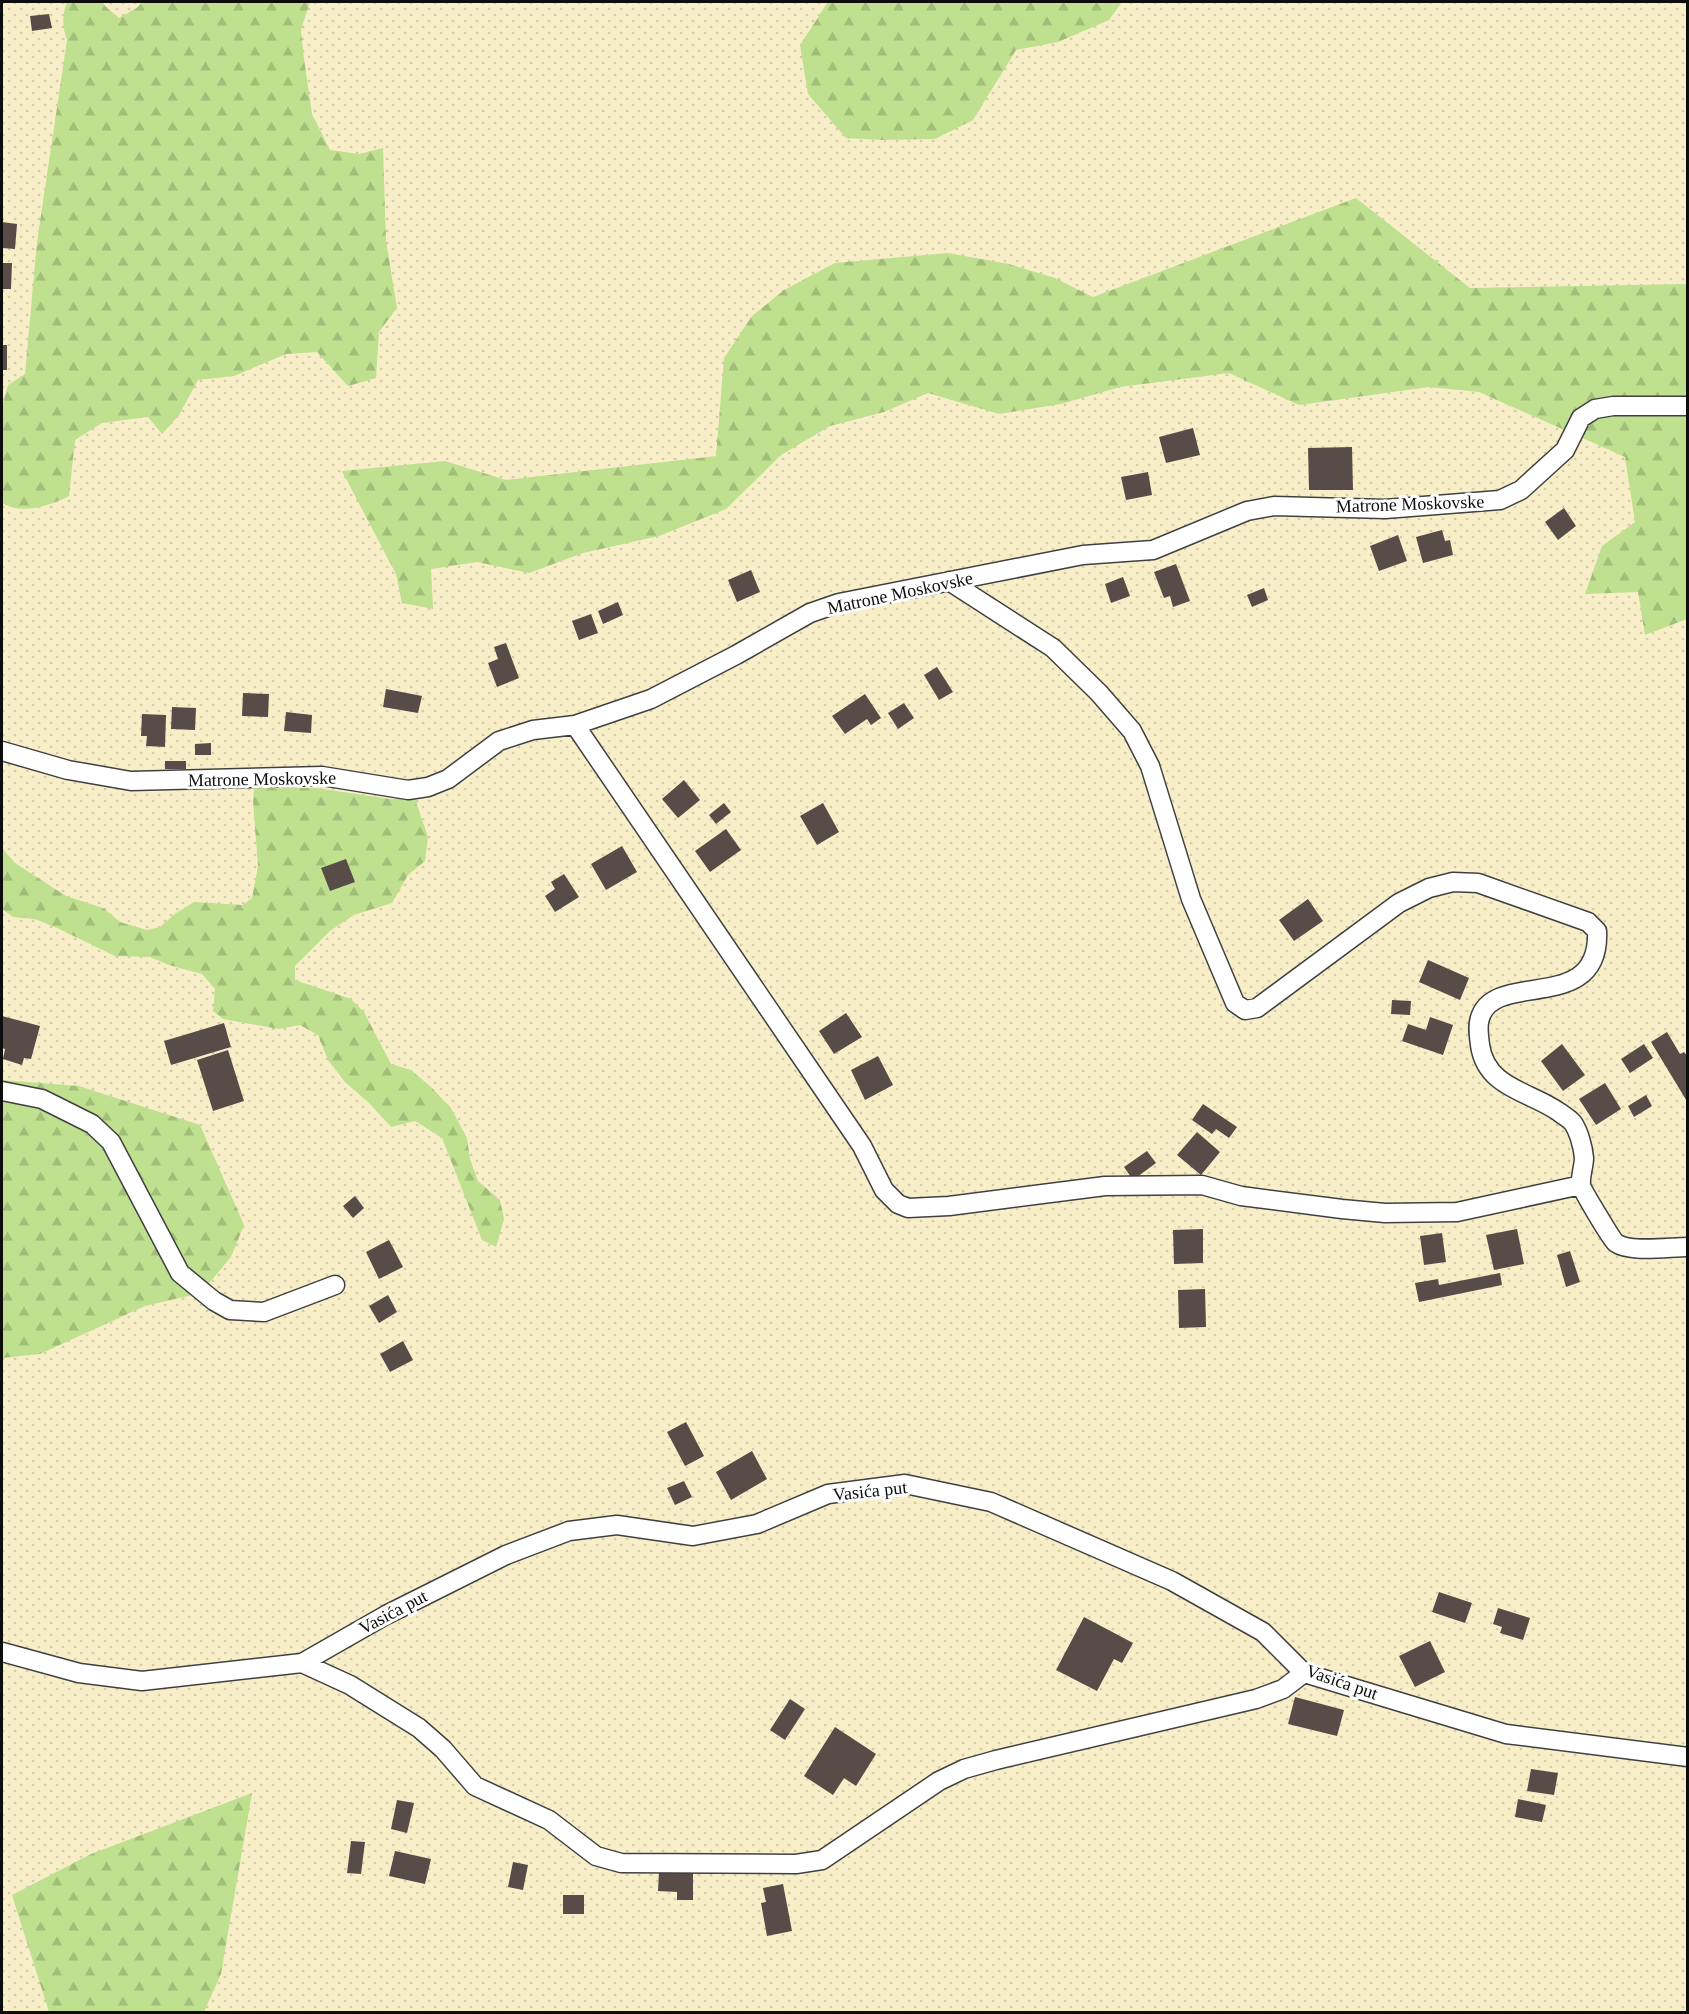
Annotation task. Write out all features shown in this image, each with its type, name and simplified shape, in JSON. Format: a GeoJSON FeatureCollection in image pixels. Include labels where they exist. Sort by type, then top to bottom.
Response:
{"type":"FeatureCollection","features":[{"type":"Feature","properties":{"kind":"street","name":"Matrone Moskovske"},"geometry":{"type":"LineString","coordinates":[[2,751],[68,770],[123,780],[322,776],[408,790],[428,787],[448,779],[499,741],[533,730],[575,725],[651,699],[810,613],[839,603],[1083,555],[1153,550],[1247,511],[1274,506],[1384,509],[1500,500],[1521,490],[1565,450],[1581,418],[1595,409],[1613,406],[1688,406]]}},
{"type":"Feature","properties":{"kind":"street"},"geometry":{"type":"LineString","coordinates":[[949,581],[1053,648],[1099,693],[1132,731],[1150,766],[1191,899],[1235,1003],[1245,1010],[1257,1008],[1399,903],[1437,886],[1454,882],[1478,883],[1588,922],[1597,931],[1598,947],[1592,961],[1580,976],[1560,985],[1510,994],[1492,1001],[1480,1016],[1481,1048],[1487,1068],[1498,1080],[1573,1122],[1584,1158],[1581,1185],[1614,1242],[1626,1248],[1688,1247]]}},
{"type":"Feature","properties":{"kind":"street"},"geometry":{"type":"LineString","coordinates":[[575,725],[861,1146],[884,1190],[898,1204],[908,1208],[949,1206],[1105,1186],[1202,1185],[1241,1196],[1342,1209],[1385,1213],[1457,1212],[1581,1185]]}},
{"type":"Feature","properties":{"kind":"street"},"geometry":{"type":"LineString","coordinates":[[2,1091],[42,1099],[92,1124],[105,1136],[111,1142],[180,1273],[214,1301],[230,1310],[264,1312],[335,1285]]}},
{"type":"Feature","properties":{"kind":"street","name":"Vasića put"},"geometry":{"type":"LineString","coordinates":[[2,1652],[79,1672],[142,1681],[302,1663],[386,1615],[506,1555],[569,1531],[617,1525],[693,1536],[757,1524],[828,1494],[905,1484],[992,1502],[1172,1581],[1263,1632],[1304,1673],[1506,1734],[1688,1757]]}},
{"type":"Feature","properties":{"kind":"street"},"geometry":{"type":"LineString","coordinates":[[302,1663],[350,1685],[419,1728],[443,1749],[475,1786],[549,1820],[596,1856],[621,1863],[796,1864],[822,1860],[939,1781],[964,1769],[1256,1699],[1283,1689],[1304,1673]]}},
{"type":"Feature","properties":{"kind":"shaded area"},"geometry":{"type":"Polygon","coordinates":[[[2,2],[1687,2],[1687,2012],[2,2012],[2,2]]]}},
{"type":"Feature","properties":{"kind":"green space"},"geometry":{"type":"Polygon","coordinates":[[[67,2],[103,2],[119,18],[138,7],[142,2],[310,2],[301,30],[304,59],[312,114],[330,150],[359,154],[383,148],[386,241],[397,308],[379,332],[376,378],[348,386],[317,352],[286,354],[234,376],[198,380],[179,415],[162,434],[148,417],[102,423],[75,440],[69,496],[44,506],[27,509],[10,507],[2,503],[2,407],[8,385],[25,374],[37,242],[67,40],[63,21],[67,2]]]}},
{"type":"Feature","properties":{"kind":"green space"},"geometry":{"type":"Polygon","coordinates":[[[828,2],[1122,2],[1109,20],[1058,42],[1016,50],[973,120],[935,139],[883,140],[846,138],[808,94],[800,45],[828,2]]]}},
{"type":"Feature","properties":{"kind":"green space"},"geometry":{"type":"Polygon","coordinates":[[[1356,198],[1470,288],[1687,284],[1687,619],[1645,635],[1638,592],[1585,594],[1602,546],[1635,522],[1625,457],[1479,392],[1429,387],[1299,405],[1229,373],[1120,387],[1061,404],[999,414],[928,393],[884,412],[830,426],[781,455],[726,509],[659,536],[583,553],[529,573],[477,562],[431,569],[433,609],[402,603],[396,574],[342,471],[445,461],[506,480],[716,456],[724,358],[752,316],[784,290],[835,263],[948,253],[1009,264],[1055,278],[1093,297],[1356,198]]]}},
{"type":"Feature","properties":{"kind":"green space"},"geometry":{"type":"Polygon","coordinates":[[[254,788],[316,788],[390,799],[415,799],[428,837],[425,861],[408,875],[392,903],[354,915],[330,931],[295,966],[295,980],[351,999],[364,1012],[391,1064],[411,1070],[451,1108],[467,1138],[470,1159],[478,1181],[500,1200],[504,1219],[496,1247],[482,1240],[442,1138],[415,1121],[391,1127],[345,1082],[328,1060],[318,1035],[300,1025],[279,1029],[223,1019],[213,1011],[215,989],[202,974],[150,957],[115,956],[57,928],[35,919],[13,917],[2,909],[2,848],[15,863],[66,896],[103,908],[120,922],[147,930],[160,927],[176,913],[194,902],[243,905],[252,898],[258,866],[254,788]]]}},
{"type":"Feature","properties":{"kind":"green space"},"geometry":{"type":"Polygon","coordinates":[[[2,1080],[79,1086],[200,1125],[244,1225],[231,1257],[201,1293],[145,1306],[40,1354],[2,1358],[2,1080]]]}},
{"type":"Feature","properties":{"kind":"green space"},"geometry":{"type":"Polygon","coordinates":[[[252,1793],[221,1974],[204,2012],[49,2012],[12,1895],[91,1854],[252,1793]]]}},
{"type":"Feature","properties":{"kind":"building"},"geometry":{"type":"Polygon","coordinates":[[[49,14],[52,28],[32,31],[30,16],[49,14]]]}},
{"type":"Feature","properties":{"kind":"building"},"geometry":{"type":"Polygon","coordinates":[[[2,222],[17,224],[15,249],[2,248],[2,222]]]}},
{"type":"Feature","properties":{"kind":"building"},"geometry":{"type":"Polygon","coordinates":[[[2,263],[12,263],[11,289],[2,289],[2,263]]]}},
{"type":"Feature","properties":{"kind":"building"},"geometry":{"type":"Polygon","coordinates":[[[2,345],[7,345],[7,370],[2,370],[2,345]]]}},
{"type":"Feature","properties":{"kind":"building"},"geometry":{"type":"Polygon","coordinates":[[[1193,428],[1200,455],[1166,463],[1159,437],[1193,428]]]}},
{"type":"Feature","properties":{"kind":"building"},"geometry":{"type":"Polygon","coordinates":[[[1352,447],[1353,490],[1309,490],[1308,448],[1352,447]]]}},
{"type":"Feature","properties":{"kind":"building"},"geometry":{"type":"Polygon","coordinates":[[[1148,472],[1152,495],[1126,500],[1121,477],[1148,472]]]}},
{"type":"Feature","properties":{"kind":"building"},"geometry":{"type":"Polygon","coordinates":[[[1564,508],[1576,526],[1558,540],[1545,522],[1564,508]]]}},
{"type":"Feature","properties":{"kind":"building"},"geometry":{"type":"Polygon","coordinates":[[[1442,530],[1445,541],[1450,540],[1453,555],[1423,563],[1416,537],[1442,530]]]}},
{"type":"Feature","properties":{"kind":"building"},"geometry":{"type":"Polygon","coordinates":[[[1398,535],[1407,561],[1379,571],[1370,546],[1398,535]]]}},
{"type":"Feature","properties":{"kind":"building"},"geometry":{"type":"Polygon","coordinates":[[[1176,564],[1190,601],[1173,607],[1170,596],[1164,598],[1154,572],[1176,564]]]}},
{"type":"Feature","properties":{"kind":"building"},"geometry":{"type":"Polygon","coordinates":[[[751,570],[760,592],[737,602],[728,580],[751,570]]]}},
{"type":"Feature","properties":{"kind":"building"},"geometry":{"type":"Polygon","coordinates":[[[1123,577],[1130,596],[1111,603],[1105,584],[1123,577]]]}},
{"type":"Feature","properties":{"kind":"building"},"geometry":{"type":"Polygon","coordinates":[[[1264,588],[1268,600],[1252,607],[1247,595],[1264,588]]]}},
{"type":"Feature","properties":{"kind":"building"},"geometry":{"type":"Polygon","coordinates":[[[618,602],[623,615],[603,624],[598,611],[618,602]]]}},
{"type":"Feature","properties":{"kind":"building"},"geometry":{"type":"Polygon","coordinates":[[[591,614],[598,633],[579,640],[572,621],[591,614]]]}},
{"type":"Feature","properties":{"kind":"building"},"geometry":{"type":"Polygon","coordinates":[[[506,643],[519,678],[497,687],[488,663],[498,659],[494,647],[506,643]]]}},
{"type":"Feature","properties":{"kind":"building"},"geometry":{"type":"Polygon","coordinates":[[[937,667],[953,692],[939,700],[924,675],[937,667]]]}},
{"type":"Feature","properties":{"kind":"building"},"geometry":{"type":"Polygon","coordinates":[[[386,689],[422,696],[418,713],[383,707],[386,689]]]}},
{"type":"Feature","properties":{"kind":"building"},"geometry":{"type":"Polygon","coordinates":[[[243,693],[269,694],[268,717],[242,716],[243,693]]]}},
{"type":"Feature","properties":{"kind":"building"},"geometry":{"type":"Polygon","coordinates":[[[865,694],[881,718],[871,725],[867,719],[845,734],[832,716],[865,694]]]}},
{"type":"Feature","properties":{"kind":"building"},"geometry":{"type":"Polygon","coordinates":[[[904,703],[914,718],[898,729],[888,713],[904,703]]]}},
{"type":"Feature","properties":{"kind":"building"},"geometry":{"type":"Polygon","coordinates":[[[172,707],[196,708],[195,730],[171,729],[172,707]]]}},
{"type":"Feature","properties":{"kind":"building"},"geometry":{"type":"Polygon","coordinates":[[[286,712],[312,715],[311,733],[284,731],[286,712]]]}},
{"type":"Feature","properties":{"kind":"building"},"geometry":{"type":"Polygon","coordinates":[[[142,714],[166,715],[165,747],[146,746],[147,736],[141,736],[142,714]]]}},
{"type":"Feature","properties":{"kind":"building"},"geometry":{"type":"Polygon","coordinates":[[[211,743],[211,755],[195,755],[195,744],[211,743]]]}},
{"type":"Feature","properties":{"kind":"building"},"geometry":{"type":"Polygon","coordinates":[[[165,761],[186,761],[186,769],[165,769],[165,761]]]}},
{"type":"Feature","properties":{"kind":"building"},"geometry":{"type":"Polygon","coordinates":[[[684,780],[700,800],[678,818],[662,799],[684,780]]]}},
{"type":"Feature","properties":{"kind":"building"},"geometry":{"type":"Polygon","coordinates":[[[724,803],[731,812],[716,824],[709,815],[724,803]]]}},
{"type":"Feature","properties":{"kind":"building"},"geometry":{"type":"Polygon","coordinates":[[[823,803],[839,832],[817,845],[800,816],[823,803]]]}},
{"type":"Feature","properties":{"kind":"building"},"geometry":{"type":"Polygon","coordinates":[[[726,829],[741,850],[710,872],[695,851],[726,829]]]}},
{"type":"Feature","properties":{"kind":"building"},"geometry":{"type":"Polygon","coordinates":[[[622,846],[637,872],[606,890],[591,864],[622,846]]]}},
{"type":"Feature","properties":{"kind":"building"},"geometry":{"type":"Polygon","coordinates":[[[346,859],[355,882],[330,891],[321,868],[346,859]]]}},
{"type":"Feature","properties":{"kind":"building"},"geometry":{"type":"Polygon","coordinates":[[[564,874],[579,897],[555,912],[545,896],[555,889],[551,882],[564,874]]]}},
{"type":"Feature","properties":{"kind":"building"},"geometry":{"type":"Polygon","coordinates":[[[1308,899],[1323,921],[1294,941],[1279,920],[1308,899]]]}},
{"type":"Feature","properties":{"kind":"building"},"geometry":{"type":"Polygon","coordinates":[[[1428,960],[1469,978],[1460,1000],[1419,982],[1428,960]]]}},
{"type":"Feature","properties":{"kind":"building"},"geometry":{"type":"Polygon","coordinates":[[[1392,1000],[1411,1001],[1410,1015],[1391,1014],[1392,1000]]]}},
{"type":"Feature","properties":{"kind":"building"},"geometry":{"type":"Polygon","coordinates":[[[846,1013],[862,1037],[834,1054],[819,1031],[846,1013]]]}},
{"type":"Feature","properties":{"kind":"building"},"geometry":{"type":"Polygon","coordinates":[[[2,1016],[40,1026],[31,1059],[24,1058],[22,1065],[3,1059],[5,1049],[2,1048],[2,1016]]]}},
{"type":"Feature","properties":{"kind":"building"},"geometry":{"type":"Polygon","coordinates":[[[1430,1017],[1453,1025],[1443,1055],[1402,1041],[1408,1024],[1426,1030],[1430,1017]]]}},
{"type":"Feature","properties":{"kind":"building"},"geometry":{"type":"Polygon","coordinates":[[[224,1023],[231,1047],[171,1065],[164,1041],[224,1023]]]}},
{"type":"Feature","properties":{"kind":"building"},"geometry":{"type":"Polygon","coordinates":[[[1667,1032],[1680,1054],[1684,1052],[1688,1057],[1688,1103],[1651,1042],[1667,1032]]]}},
{"type":"Feature","properties":{"kind":"building"},"geometry":{"type":"Polygon","coordinates":[[[1562,1044],[1585,1075],[1563,1091],[1541,1061],[1562,1044]]]}},
{"type":"Feature","properties":{"kind":"building"},"geometry":{"type":"Polygon","coordinates":[[[1644,1044],[1653,1058],[1630,1073],[1621,1059],[1644,1044]]]}},
{"type":"Feature","properties":{"kind":"building"},"geometry":{"type":"Polygon","coordinates":[[[228,1050],[244,1101],[213,1111],[197,1060],[228,1050]]]}},
{"type":"Feature","properties":{"kind":"building"},"geometry":{"type":"Polygon","coordinates":[[[878,1056],[893,1085],[865,1100],[851,1070],[878,1056]]]}},
{"type":"Feature","properties":{"kind":"building"},"geometry":{"type":"Polygon","coordinates":[[[1605,1083],[1621,1109],[1596,1125],[1579,1099],[1605,1083]]]}},
{"type":"Feature","properties":{"kind":"building"},"geometry":{"type":"Polygon","coordinates":[[[1646,1095],[1652,1106],[1634,1117],[1628,1106],[1646,1095]]]}},
{"type":"Feature","properties":{"kind":"building"},"geometry":{"type":"Polygon","coordinates":[[[1203,1104],[1237,1127],[1229,1138],[1216,1129],[1212,1134],[1192,1120],[1203,1104]]]}},
{"type":"Feature","properties":{"kind":"building"},"geometry":{"type":"Polygon","coordinates":[[[1197,1132],[1220,1152],[1201,1175],[1177,1155],[1197,1132]]]}},
{"type":"Feature","properties":{"kind":"building"},"geometry":{"type":"Polygon","coordinates":[[[1147,1151],[1156,1163],[1133,1180],[1124,1167],[1147,1151]]]}},
{"type":"Feature","properties":{"kind":"building"},"geometry":{"type":"Polygon","coordinates":[[[355,1196],[364,1208],[353,1218],[343,1206],[355,1196]]]}},
{"type":"Feature","properties":{"kind":"building"},"geometry":{"type":"Polygon","coordinates":[[[1203,1229],[1203,1263],[1174,1264],[1173,1230],[1203,1229]]]}},
{"type":"Feature","properties":{"kind":"building"},"geometry":{"type":"Polygon","coordinates":[[[1517,1229],[1524,1264],[1494,1270],[1486,1235],[1517,1229]]]}},
{"type":"Feature","properties":{"kind":"building"},"geometry":{"type":"Polygon","coordinates":[[[1442,1233],[1446,1262],[1424,1265],[1420,1236],[1442,1233]]]}},
{"type":"Feature","properties":{"kind":"building"},"geometry":{"type":"Polygon","coordinates":[[[389,1240],[403,1267],[379,1279],[366,1252],[389,1240]]]}},
{"type":"Feature","properties":{"kind":"building"},"geometry":{"type":"Polygon","coordinates":[[[1570,1251],[1580,1282],[1566,1287],[1557,1255],[1570,1251]]]}},
{"type":"Feature","properties":{"kind":"building"},"geometry":{"type":"Polygon","coordinates":[[[1500,1273],[1502,1285],[1419,1302],[1415,1283],[1438,1279],[1439,1285],[1500,1273]]]}},
{"type":"Feature","properties":{"kind":"building"},"geometry":{"type":"Polygon","coordinates":[[[1205,1289],[1206,1327],[1179,1328],[1178,1290],[1205,1289]]]}},
{"type":"Feature","properties":{"kind":"building"},"geometry":{"type":"Polygon","coordinates":[[[388,1295],[397,1312],[379,1323],[369,1306],[388,1295]]]}},
{"type":"Feature","properties":{"kind":"building"},"geometry":{"type":"Polygon","coordinates":[[[403,1341],[413,1360],[390,1372],[380,1354],[403,1341]]]}},
{"type":"Feature","properties":{"kind":"building"},"geometry":{"type":"Polygon","coordinates":[[[686,1422],[704,1456],[685,1466],[667,1432],[686,1422]]]}},
{"type":"Feature","properties":{"kind":"building"},"geometry":{"type":"Polygon","coordinates":[[[752,1451],[767,1479],[731,1500],[716,1472],[752,1451]]]}},
{"type":"Feature","properties":{"kind":"building"},"geometry":{"type":"Polygon","coordinates":[[[684,1481],[692,1497],[675,1505],[667,1488],[684,1481]]]}},
{"type":"Feature","properties":{"kind":"building"},"geometry":{"type":"Polygon","coordinates":[[[1439,1592],[1472,1603],[1465,1623],[1432,1612],[1439,1592]]]}},
{"type":"Feature","properties":{"kind":"building"},"geometry":{"type":"Polygon","coordinates":[[[1498,1608],[1530,1618],[1523,1640],[1500,1633],[1502,1627],[1493,1624],[1498,1608]]]}},
{"type":"Feature","properties":{"kind":"building"},"geometry":{"type":"Polygon","coordinates":[[[1084,1617],[1133,1643],[1122,1663],[1114,1659],[1097,1691],[1056,1670],[1084,1617]]]}},
{"type":"Feature","properties":{"kind":"building"},"geometry":{"type":"Polygon","coordinates":[[[1430,1641],[1445,1672],[1415,1687],[1399,1656],[1430,1641]]]}},
{"type":"Feature","properties":{"kind":"building"},"geometry":{"type":"Polygon","coordinates":[[[1295,1697],[1344,1710],[1337,1736],[1288,1724],[1295,1697]]]}},
{"type":"Feature","properties":{"kind":"building"},"geometry":{"type":"Polygon","coordinates":[[[790,1699],[805,1709],[785,1740],[770,1730],[790,1699]]]}},
{"type":"Feature","properties":{"kind":"building"},"geometry":{"type":"Polygon","coordinates":[[[835,1727],[876,1754],[856,1786],[844,1778],[833,1795],[804,1776],[835,1727]]]}},
{"type":"Feature","properties":{"kind":"building"},"geometry":{"type":"Polygon","coordinates":[[[1531,1769],[1558,1773],[1554,1795],[1527,1791],[1531,1769]]]}},
{"type":"Feature","properties":{"kind":"building"},"geometry":{"type":"Polygon","coordinates":[[[1518,1799],[1546,1805],[1542,1822],[1515,1817],[1518,1799]]]}},
{"type":"Feature","properties":{"kind":"building"},"geometry":{"type":"Polygon","coordinates":[[[397,1800],[414,1803],[407,1833],[391,1829],[397,1800]]]}},
{"type":"Feature","properties":{"kind":"building"},"geometry":{"type":"Polygon","coordinates":[[[351,1841],[365,1842],[361,1874],[347,1873],[351,1841]]]}},
{"type":"Feature","properties":{"kind":"building"},"geometry":{"type":"Polygon","coordinates":[[[395,1851],[431,1859],[425,1884],[389,1876],[395,1851]]]}},
{"type":"Feature","properties":{"kind":"building"},"geometry":{"type":"Polygon","coordinates":[[[513,1862],[528,1865],[523,1890],[508,1887],[513,1862]]]}},
{"type":"Feature","properties":{"kind":"building"},"geometry":{"type":"Polygon","coordinates":[[[659,1871],[693,1872],[693,1900],[677,1900],[677,1892],[658,1891],[659,1871]]]}},
{"type":"Feature","properties":{"kind":"building"},"geometry":{"type":"Polygon","coordinates":[[[783,1884],[792,1931],[767,1936],[761,1903],[766,1902],[763,1888],[783,1884]]]}},
{"type":"Feature","properties":{"kind":"building"},"geometry":{"type":"Polygon","coordinates":[[[563,1895],[584,1895],[584,1914],[563,1914],[563,1895]]]}}]}
